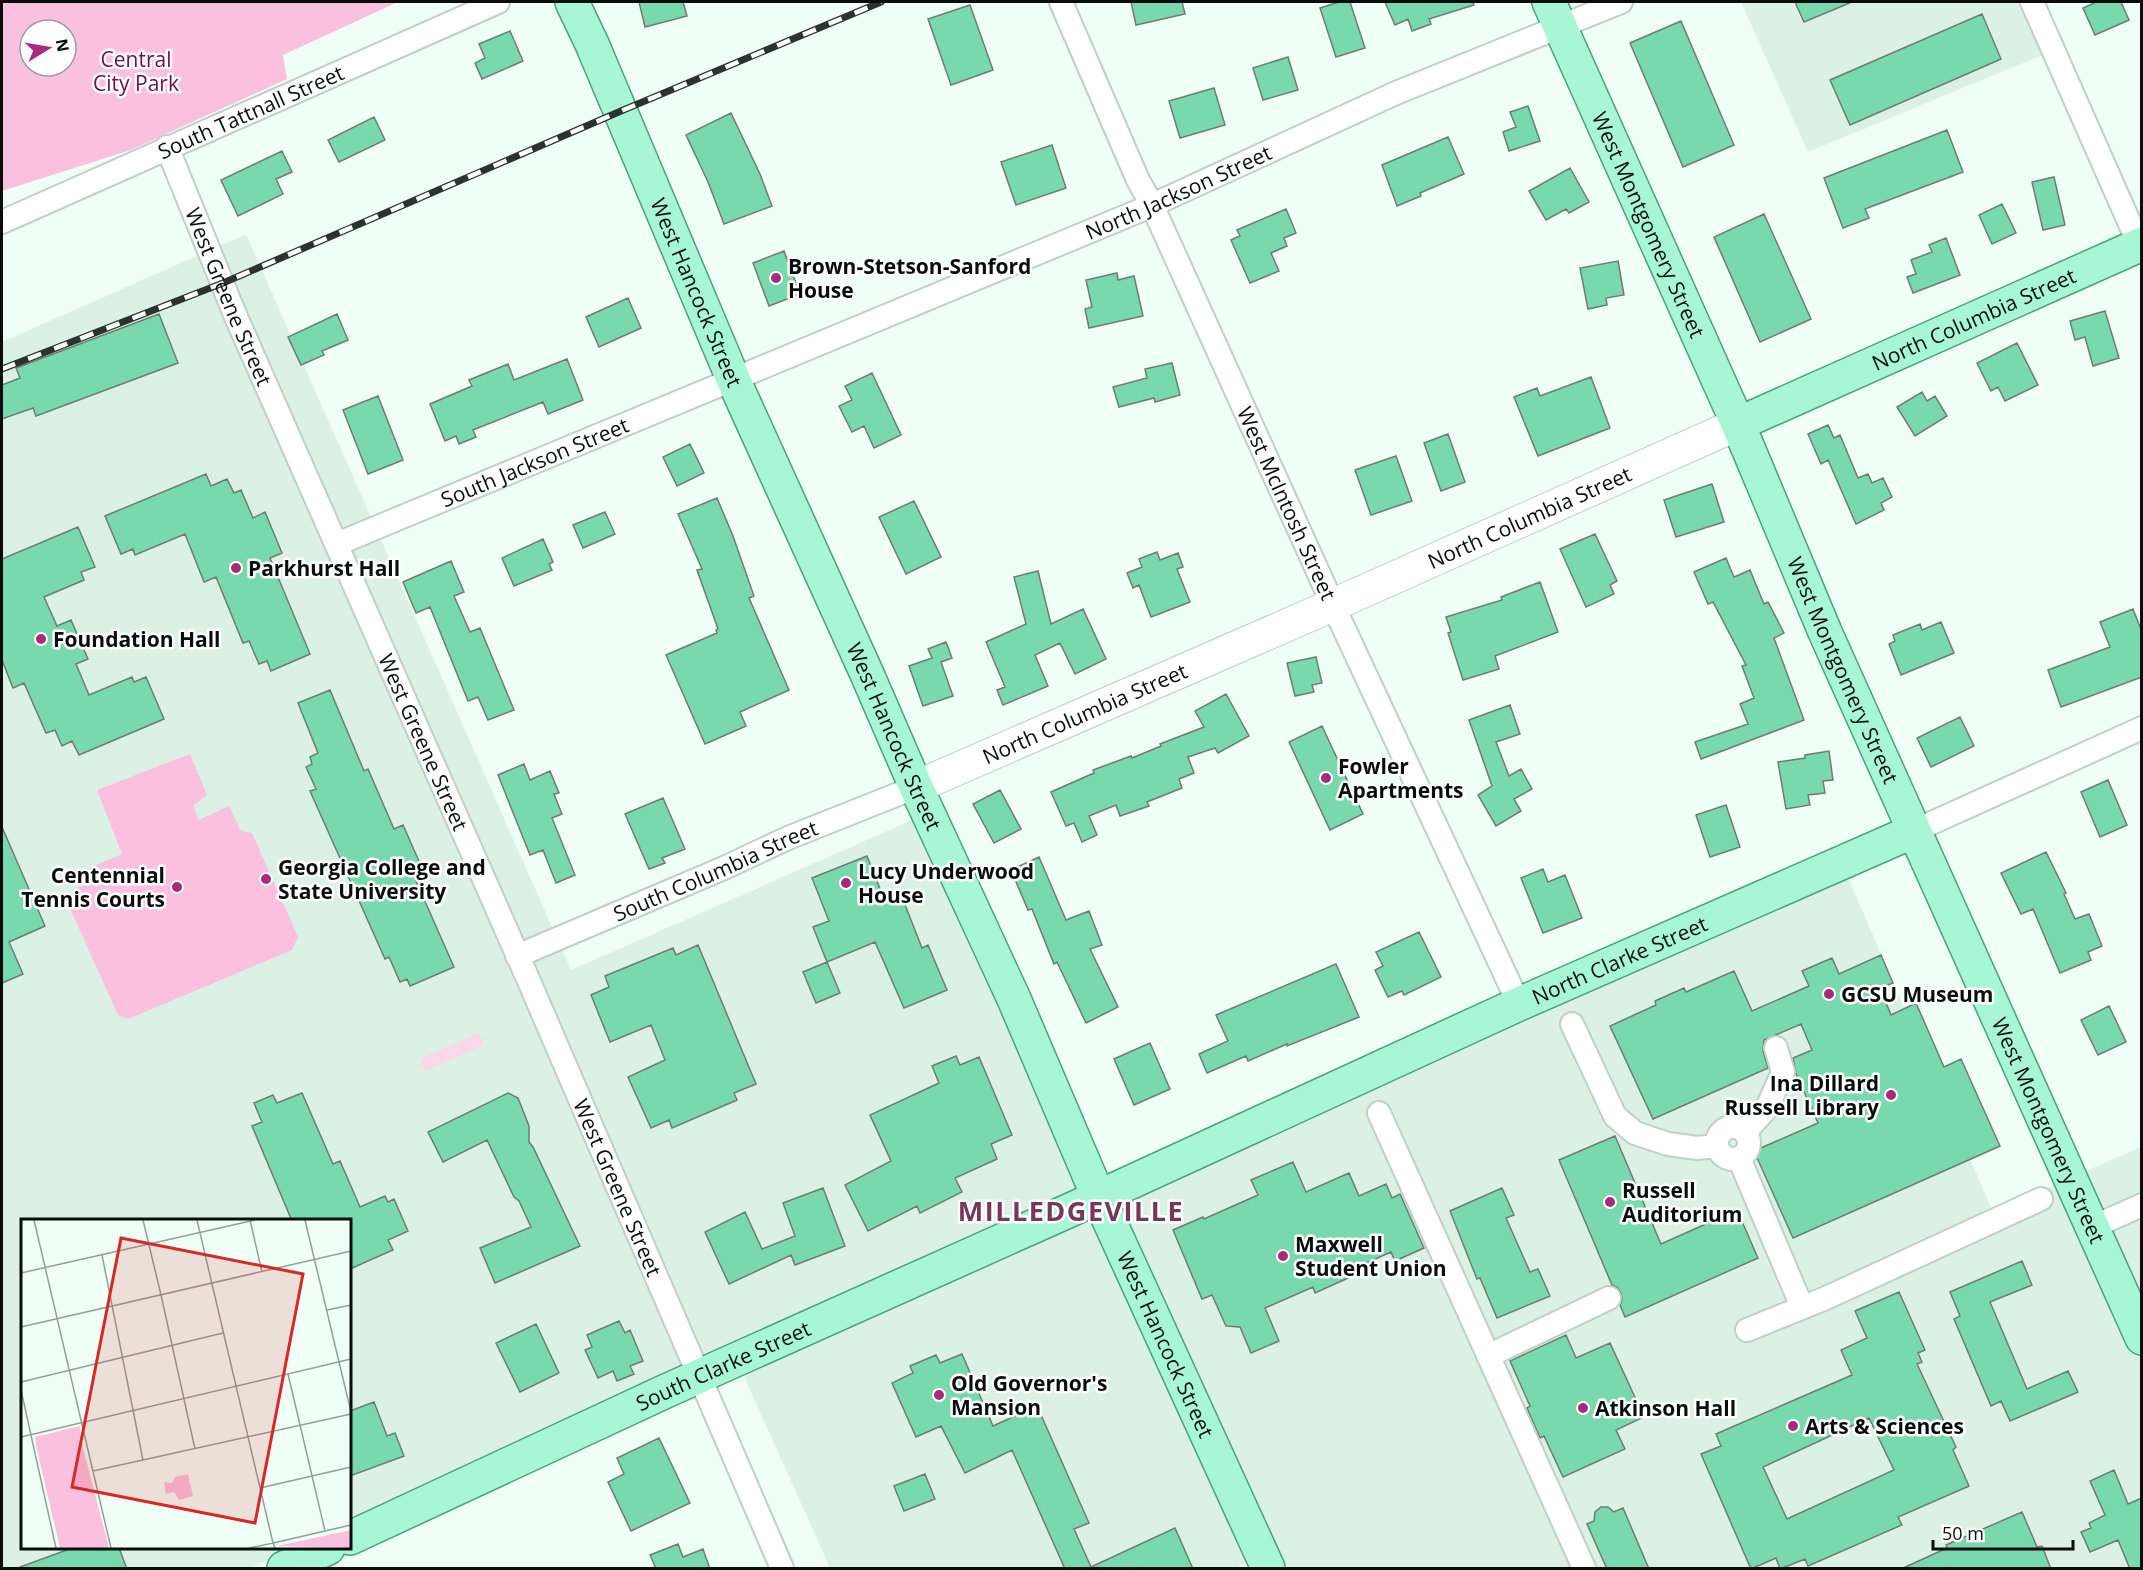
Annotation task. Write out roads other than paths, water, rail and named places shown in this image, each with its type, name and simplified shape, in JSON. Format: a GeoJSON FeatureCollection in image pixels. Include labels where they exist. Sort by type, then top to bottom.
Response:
{"type":"FeatureCollection","features":[{"type":"Feature","properties":{"kind":"main road","name":"West Hancock Street"},"geometry":{"type":"LineString","coordinates":[[572,2],[592,44],[734,381],[867,674],[916,788],[1014,999],[1098,1197],[1268,1569]]}},
{"type":"Feature","properties":{"kind":"main road","name":"West Montgomery Street"},"geometry":{"type":"LineString","coordinates":[[1555,14],[1738,424],[1825,632],[2142,1338]]}},
{"type":"Feature","properties":{"kind":"main road","name":"North Columbia Street"},"geometry":{"type":"LineString","coordinates":[[1738,424],[2141,247]]}},
{"type":"Feature","properties":{"kind":"main road","name":"North Clarke Street"},"geometry":{"type":"LineString","coordinates":[[1098,1197],[1519,1004],[1914,831]]}},
{"type":"Feature","properties":{"kind":"main road","name":"South Clarke Street"},"geometry":{"type":"LineString","coordinates":[[351,1538],[1098,1197]]}},
{"type":"Feature","properties":{"kind":"main road"},"geometry":{"type":"LineString","coordinates":[[293,1566],[326,1549]]}},
{"type":"Feature","properties":{"kind":"street","name":"South Tattnall Street"},"geometry":{"type":"LineString","coordinates":[[2,222],[498,2]]}},
{"type":"Feature","properties":{"kind":"street","name":"West McIntosh Street"},"geometry":{"type":"LineString","coordinates":[[1060,2],[1138,180],[1152,205],[1333,605],[1519,1004]]}},
{"type":"Feature","properties":{"kind":"street","name":"North Jackson Street"},"geometry":{"type":"LineString","coordinates":[[734,381],[1152,205],[1396,93],[1555,14],[1621,2]]}},
{"type":"Feature","properties":{"kind":"street"},"geometry":{"type":"LineString","coordinates":[[2032,2],[2141,247]]}},
{"type":"Feature","properties":{"kind":"street","name":"West Greene Street"},"geometry":{"type":"LineString","coordinates":[[167,147],[236,317],[517,956],[782,1569]]}},
{"type":"Feature","properties":{"kind":"street","name":"South Jackson Street"},"geometry":{"type":"LineString","coordinates":[[337,544],[734,381]]}},
{"type":"Feature","properties":{"kind":"street","name":"North Columbia Street"},"geometry":{"type":"LineString","coordinates":[[916,788],[1738,424]]}},
{"type":"Feature","properties":{"kind":"street","name":"North Clarke Street"},"geometry":{"type":"LineString","coordinates":[[1914,831],[2142,728]]}},
{"type":"Feature","properties":{"kind":"street","name":"South Columbia Street"},"geometry":{"type":"LineString","coordinates":[[517,956],[724,868],[788,838],[916,788]]}},
{"type":"Feature","properties":{"kind":"street"},"geometry":{"type":"LineString","coordinates":[[1572,1024],[1615,1116],[1635,1133],[1668,1144],[1697,1148],[1717,1146]]}},
{"type":"Feature","properties":{"kind":"street"},"geometry":{"type":"LineString","coordinates":[[1745,1132],[1767,1108],[1783,1072],[1776,1048]]}},
{"type":"Feature","properties":{"kind":"street"},"geometry":{"type":"LineString","coordinates":[[1379,1113],[1584,1569]]}},
{"type":"Feature","properties":{"kind":"street"},"geometry":{"type":"LineString","coordinates":[[1736,1127],[1745,1132],[1748,1136],[1747,1151],[1739,1158],[1724,1157],[1717,1146],[1718,1134],[1726,1128],[1736,1127]]}},
{"type":"Feature","properties":{"kind":"street"},"geometry":{"type":"LineString","coordinates":[[1739,1158],[1803,1307]]}},
{"type":"Feature","properties":{"kind":"street"},"geometry":{"type":"LineString","coordinates":[[1747,1330],[2041,1199]]}},
{"type":"Feature","properties":{"kind":"street"},"geometry":{"type":"LineString","coordinates":[[2093,1227],[2142,1205]]}},
{"type":"Feature","properties":{"kind":"street"},"geometry":{"type":"LineString","coordinates":[[1488,1356],[1609,1298]]}},
{"type":"Feature","properties":{"kind":"railway"},"geometry":{"type":"LineString","coordinates":[[2,369],[223,283],[621,111],[881,2]]}},
{"type":"Feature","properties":{"kind":"place","name":"Brown-Stetson-Sanford House"},"geometry":{"type":"Point","coordinates":[776,278]}},
{"type":"Feature","properties":{"kind":"place","name":"Parkhurst Hall"},"geometry":{"type":"Point","coordinates":[236,568]}},
{"type":"Feature","properties":{"kind":"place","name":"Foundation Hall"},"geometry":{"type":"Point","coordinates":[41,639]}},
{"type":"Feature","properties":{"kind":"place","name":"Fowler Apartments"},"geometry":{"type":"Point","coordinates":[1326,778]}},
{"type":"Feature","properties":{"kind":"place","name":"Georgia College and State University"},"geometry":{"type":"Point","coordinates":[266,879]}},
{"type":"Feature","properties":{"kind":"place","name":"Lucy Underwood House"},"geometry":{"type":"Point","coordinates":[846,883]}},
{"type":"Feature","properties":{"kind":"place","name":"Centennial Tennis Courts"},"geometry":{"type":"Point","coordinates":[177,887]}},
{"type":"Feature","properties":{"kind":"place","name":"GCSU Museum"},"geometry":{"type":"Point","coordinates":[1829,994]}},
{"type":"Feature","properties":{"kind":"place","name":"Ina Dillard Russell Library"},"geometry":{"type":"Point","coordinates":[1891,1095]}},
{"type":"Feature","properties":{"kind":"place","name":"Russell Auditorium"},"geometry":{"type":"Point","coordinates":[1610,1202]}},
{"type":"Feature","properties":{"kind":"place","name":"Maxwell Student Union"},"geometry":{"type":"Point","coordinates":[1283,1256]}},
{"type":"Feature","properties":{"kind":"place","name":"Old Governor's Mansion"},"geometry":{"type":"Point","coordinates":[939,1395]}},
{"type":"Feature","properties":{"kind":"place","name":"Atkinson Hall"},"geometry":{"type":"Point","coordinates":[1583,1408]}},
{"type":"Feature","properties":{"kind":"place","name":"Arts & Sciences"},"geometry":{"type":"Point","coordinates":[1793,1426]}},
{"type":"Feature","properties":{"kind":"district","name":"MILLEDGEVILLE"},"geometry":{"type":"Point","coordinates":[1071,1210]}},
{"type":"Feature","properties":{"kind":"park label","name":"Central City Park"},"geometry":{"type":"Point","coordinates":[136,71]}}]}
